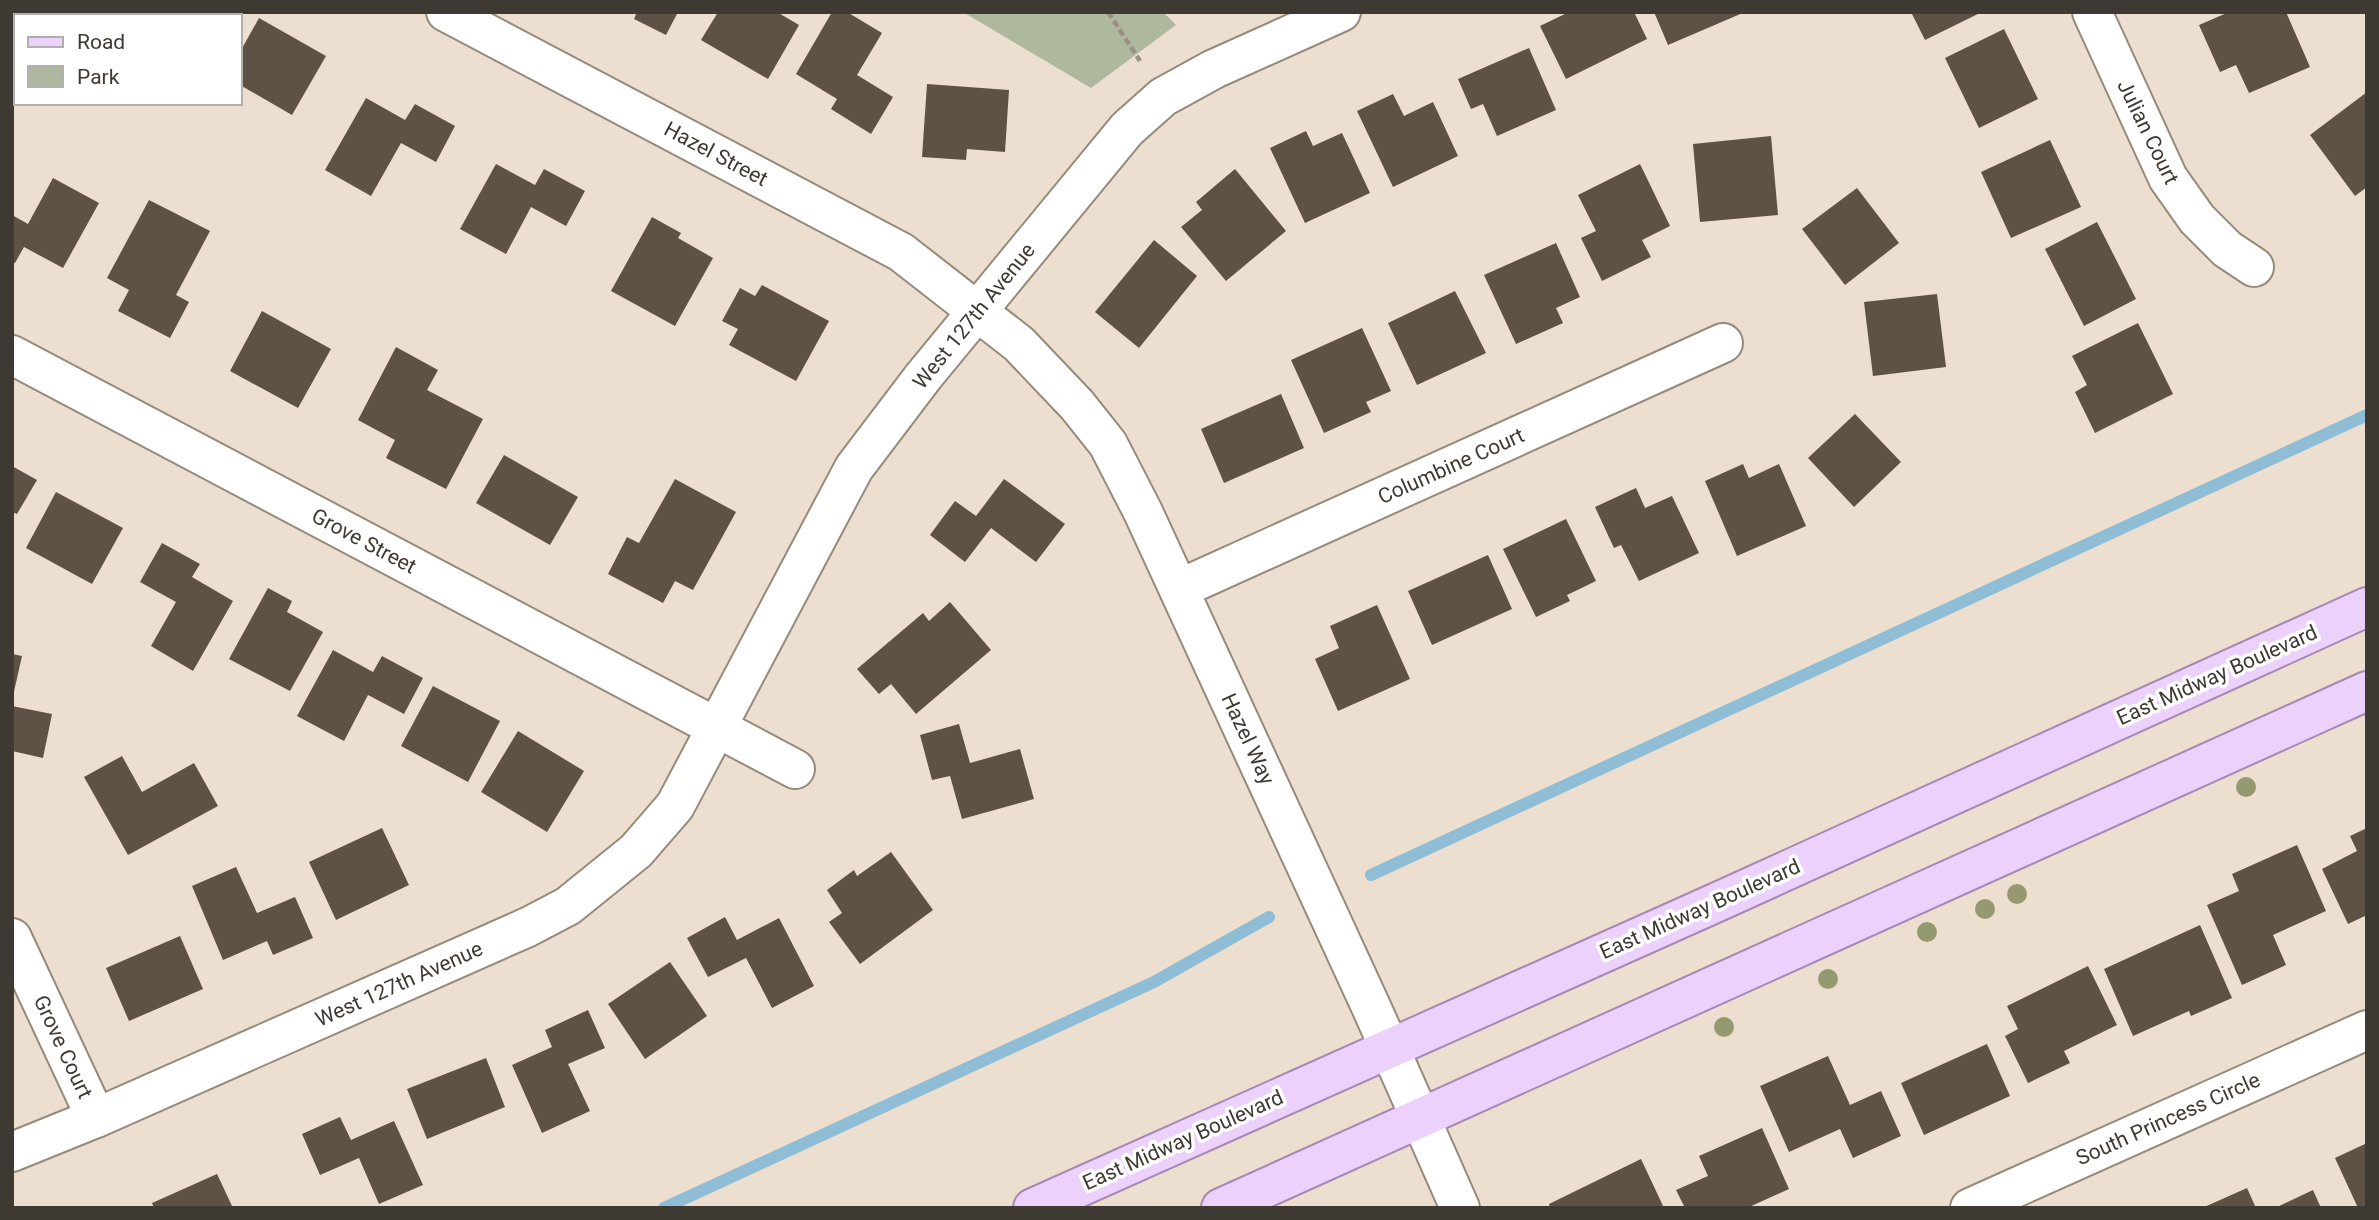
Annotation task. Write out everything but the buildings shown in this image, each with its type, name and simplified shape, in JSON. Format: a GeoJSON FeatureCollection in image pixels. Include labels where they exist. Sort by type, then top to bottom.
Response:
{"type":"FeatureCollection","features":[{"type":"Feature","properties":{"kind":"main road","name":"East Midway Boulevard"},"geometry":{"type":"LineString","coordinates":[[1033,1208],[2367,607]]}},
{"type":"Feature","properties":{"kind":"main road"},"geometry":{"type":"LineString","coordinates":[[1221,1208],[2367,691]]}},
{"type":"Feature","properties":{"kind":"street","name":"Hazel Street"},"geometry":{"type":"LineString","coordinates":[[446,12],[901,252],[976,311]]}},
{"type":"Feature","properties":{"kind":"street","name":"West 127th Avenue"},"geometry":{"type":"LineString","coordinates":[[12,1152],[96,1118],[528,927],[568,906],[636,851],[675,806],[854,468],[976,311],[1127,129],[1163,97],[1214,69],[1341,12]]}},
{"type":"Feature","properties":{"kind":"street","name":"Julian Court"},"geometry":{"type":"LineString","coordinates":[[2092,12],[2168,178],[2197,219],[2227,249],[2254,267]]}},
{"type":"Feature","properties":{"kind":"street","name":"Hazel Way"},"geometry":{"type":"LineString","coordinates":[[976,311],[1019,344],[1077,405],[1108,444],[1179,589],[1460,1208]]}},
{"type":"Feature","properties":{"kind":"street","name":"Columbine Court"},"geometry":{"type":"LineString","coordinates":[[1179,589],[1723,343]]}},
{"type":"Feature","properties":{"kind":"street","name":"Grove Street"},"geometry":{"type":"LineString","coordinates":[[12,355],[717,727]]}},
{"type":"Feature","properties":{"kind":"street"},"geometry":{"type":"LineString","coordinates":[[717,727],[794,769]]}},
{"type":"Feature","properties":{"kind":"street","name":"Grove Court"},"geometry":{"type":"LineString","coordinates":[[12,938],[96,1118]]}},
{"type":"Feature","properties":{"kind":"street","name":"South Princess Circle"},"geometry":{"type":"LineString","coordinates":[[1970,1208],[2367,1030]]}},
{"type":"Feature","properties":{"kind":"path"},"geometry":{"type":"LineString","coordinates":[[1108,12],[1163,97]]}},
{"type":"Feature","properties":{"kind":"green space"},"geometry":{"type":"Polygon","coordinates":[[[963,12],[1163,12],[1176,25],[1091,88],[963,12]]]}},
{"type":"Feature","properties":{"kind":"waterway"},"geometry":{"type":"LineString","coordinates":[[1371,875],[2367,415]]}},
{"type":"Feature","properties":{"kind":"waterway"},"geometry":{"type":"LineString","coordinates":[[664,1208],[1154,982],[1269,917]]}}]}
